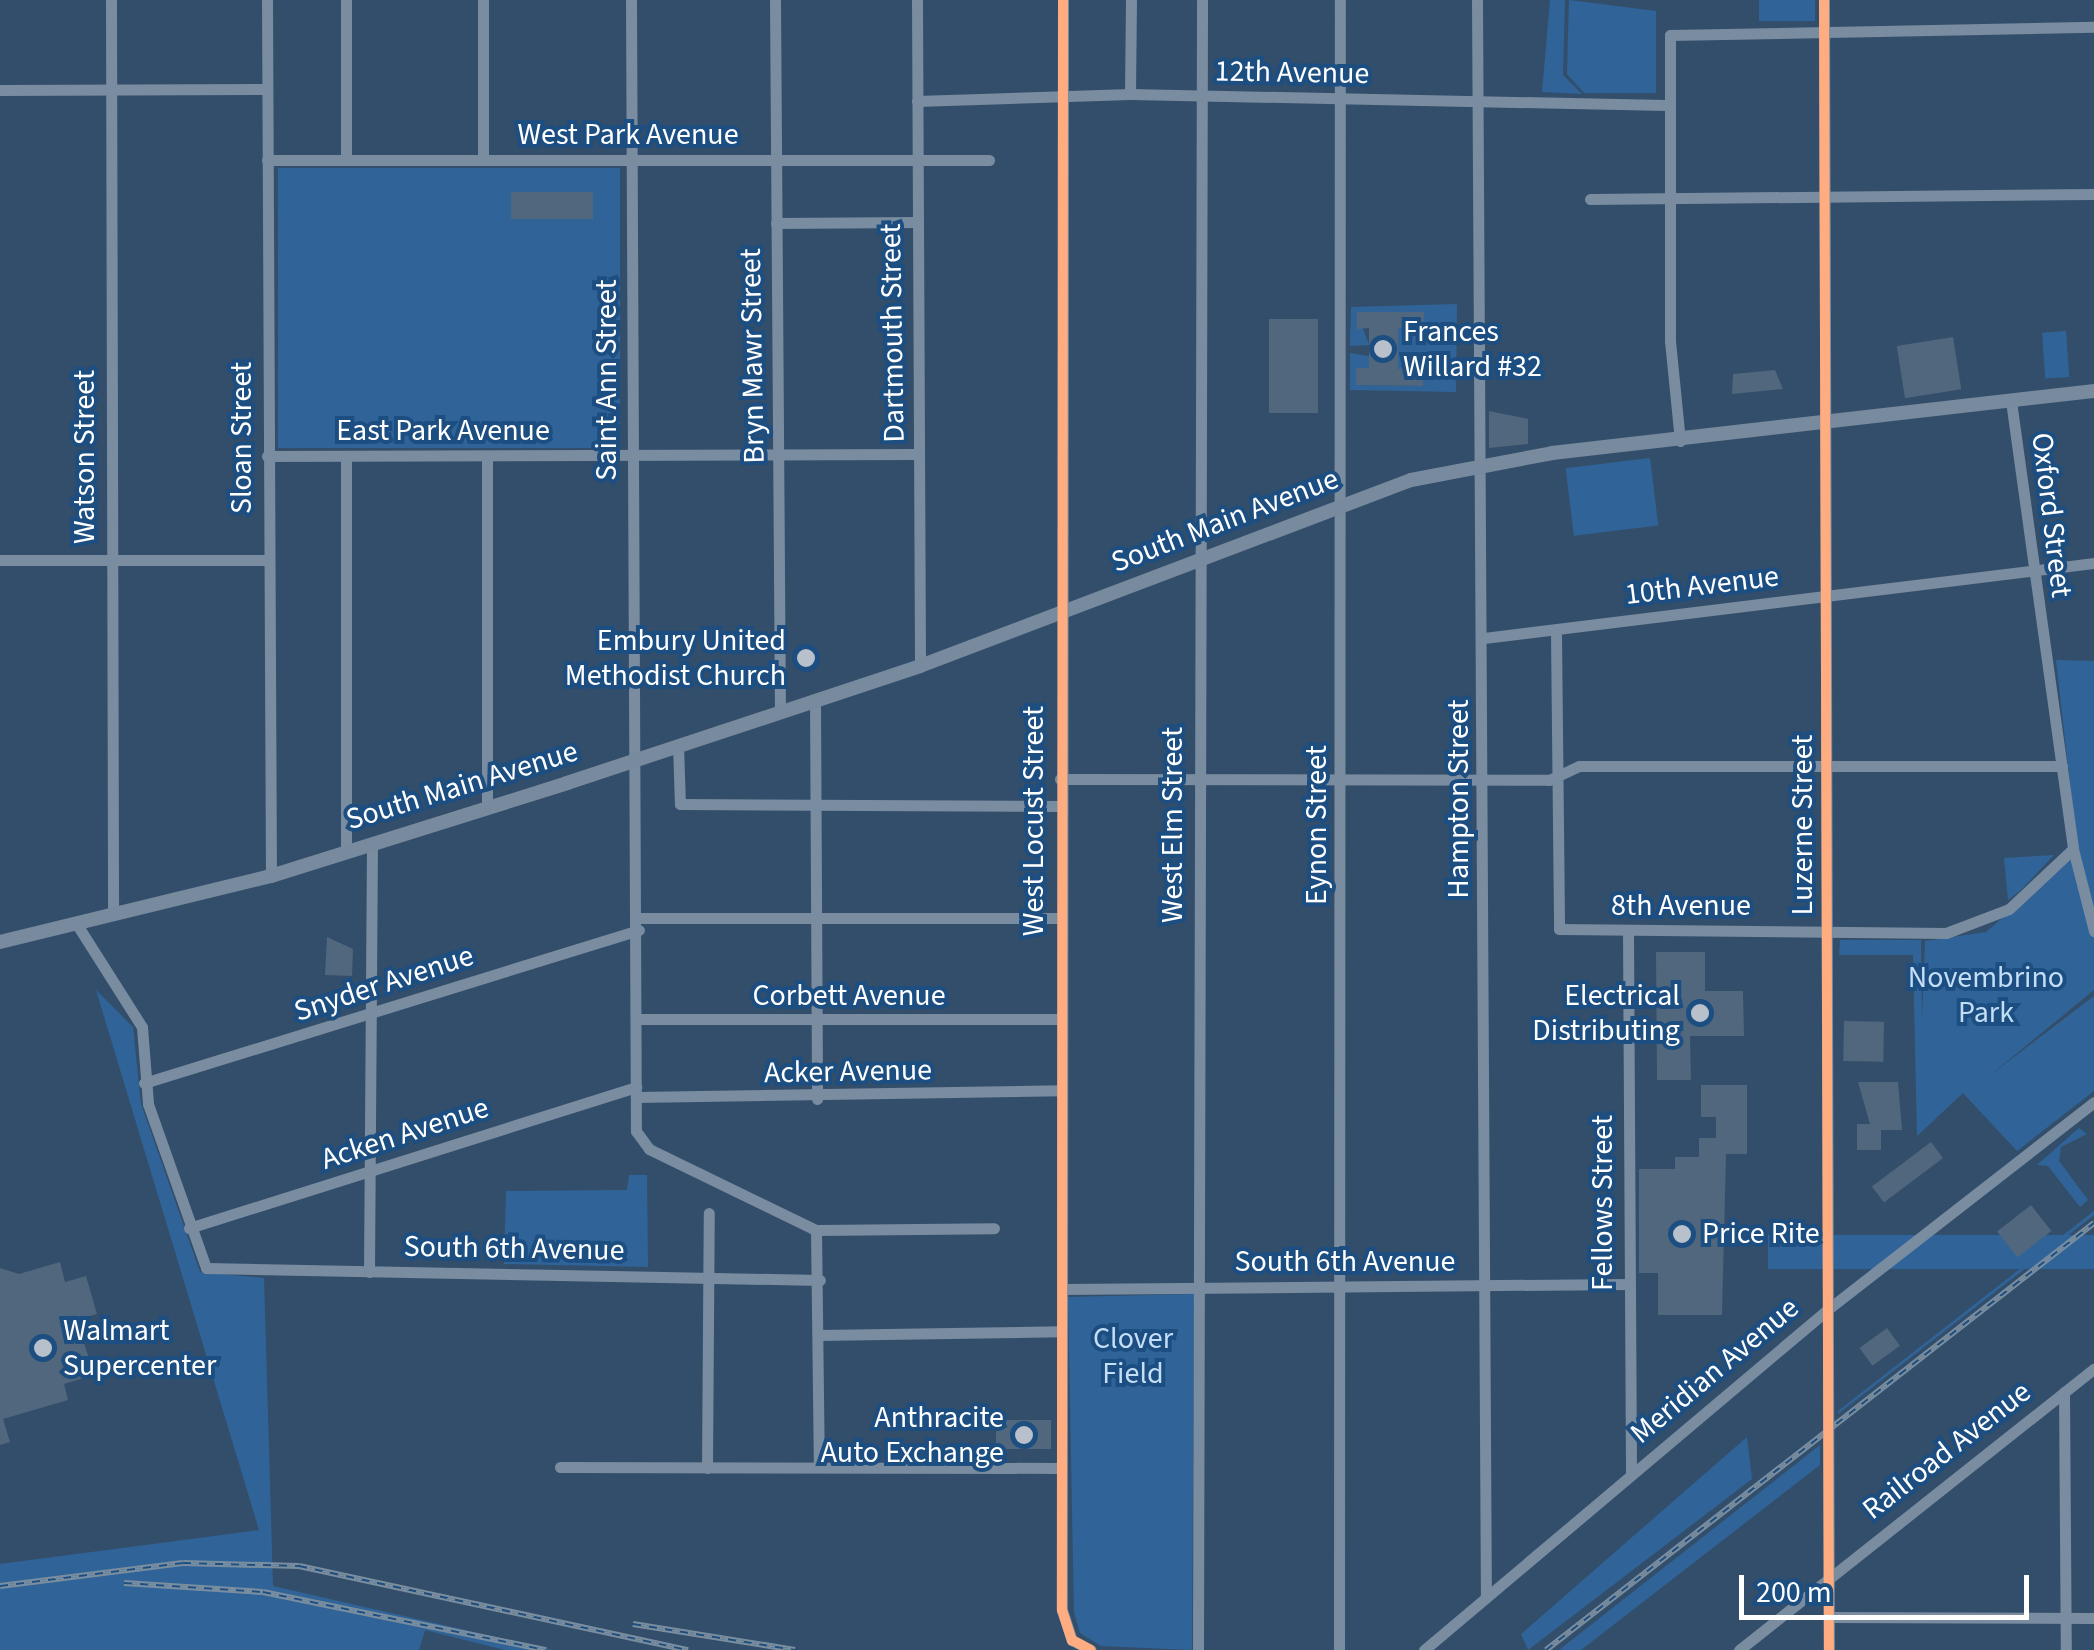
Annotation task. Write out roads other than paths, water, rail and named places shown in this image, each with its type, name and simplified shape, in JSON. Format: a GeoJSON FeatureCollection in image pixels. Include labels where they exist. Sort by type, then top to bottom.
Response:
{"type":"FeatureCollection","features":[{"type":"Feature","properties":{"kind":"main road","name":"South Main Avenue"},"geometry":{"type":"LineString","coordinates":[[0,942],[270,876],[636,760],[920,666],[1338,506],[1478,464],[1680,441],[1826,419],[2094,392]]}},
{"type":"Feature","properties":{"kind":"street","name":"Watson Street"},"geometry":{"type":"LineString","coordinates":[[112,0],[112,914]]}},
{"type":"Feature","properties":{"kind":"street","name":"Sloan Street"},"geometry":{"type":"LineString","coordinates":[[268,0],[270,876]]}},
{"type":"Feature","properties":{"kind":"street"},"geometry":{"type":"LineString","coordinates":[[346,0],[346,160]]}},
{"type":"Feature","properties":{"kind":"street"},"geometry":{"type":"LineString","coordinates":[[483,0],[483,160]]}},
{"type":"Feature","properties":{"kind":"street","name":"Saint Ann Street"},"geometry":{"type":"LineString","coordinates":[[631,0],[639,924],[636,1132],[650,1149],[816,1230]]}},
{"type":"Feature","properties":{"kind":"street","name":"Bryn Mawr Street"},"geometry":{"type":"LineString","coordinates":[[775,0],[780,712]]}},
{"type":"Feature","properties":{"kind":"street","name":"Dartmouth Street"},"geometry":{"type":"LineString","coordinates":[[917,0],[920,666]]}},
{"type":"Feature","properties":{"kind":"street","name":"West Locust Street"},"geometry":{"type":"LineString","coordinates":[[1064,0],[1058,612],[1062,1621],[1072,1640],[1091,1650]]}},
{"type":"Feature","properties":{"kind":"street"},"geometry":{"type":"LineString","coordinates":[[1130,94],[1131,0]]}},
{"type":"Feature","properties":{"kind":"street","name":"West Elm Street"},"geometry":{"type":"LineString","coordinates":[[1198,1650],[1196,562],[1202,0]]}},
{"type":"Feature","properties":{"kind":"street","name":"Eynon Street"},"geometry":{"type":"LineString","coordinates":[[1339,1650],[1343,1286],[1343,780],[1338,506],[1340,0]]}},
{"type":"Feature","properties":{"kind":"street","name":"Hampton Street"},"geometry":{"type":"LineString","coordinates":[[1478,0],[1486,1598]]}},
{"type":"Feature","properties":{"kind":"street","name":"Luzerne Street"},"geometry":{"type":"LineString","coordinates":[[1824,0],[1830,1650]]}},
{"type":"Feature","properties":{"kind":"street"},"geometry":{"type":"LineString","coordinates":[[1680,441],[1667,202],[1670,35],[1824,29],[2094,27]]}},
{"type":"Feature","properties":{"kind":"street"},"geometry":{"type":"LineString","coordinates":[[0,90],[267,89]]}},
{"type":"Feature","properties":{"kind":"street","name":"12th Avenue"},"geometry":{"type":"LineString","coordinates":[[917,101],[1130,94],[1666,104]]}},
{"type":"Feature","properties":{"kind":"street","name":"West Park Avenue"},"geometry":{"type":"LineString","coordinates":[[267,160],[990,160]]}},
{"type":"Feature","properties":{"kind":"street"},"geometry":{"type":"LineString","coordinates":[[1590,199],[1667,202],[1827,196],[2094,194]]}},
{"type":"Feature","properties":{"kind":"street"},"geometry":{"type":"LineString","coordinates":[[776,222],[916,222]]}},
{"type":"Feature","properties":{"kind":"street","name":"Oxford Street"},"geometry":{"type":"LineString","coordinates":[[2011,400],[2030,570],[2073,849],[2094,931]]}},
{"type":"Feature","properties":{"kind":"street","name":"East Park Avenue"},"geometry":{"type":"LineString","coordinates":[[267,456],[920,454]]}},
{"type":"Feature","properties":{"kind":"street"},"geometry":{"type":"LineString","coordinates":[[486,456],[487,808]]}},
{"type":"Feature","properties":{"kind":"street"},"geometry":{"type":"LineString","coordinates":[[346,457],[346,851]]}},
{"type":"Feature","properties":{"kind":"street"},"geometry":{"type":"LineString","coordinates":[[0,560],[268,560]]}},
{"type":"Feature","properties":{"kind":"street","name":"10th Avenue"},"geometry":{"type":"LineString","coordinates":[[1484,638],[1556,634],[1826,595],[2094,564]]}},
{"type":"Feature","properties":{"kind":"street"},"geometry":{"type":"LineString","coordinates":[[1556,634],[1560,774]]}},
{"type":"Feature","properties":{"kind":"street"},"geometry":{"type":"LineString","coordinates":[[815,700],[817,1099]]}},
{"type":"Feature","properties":{"kind":"street"},"geometry":{"type":"LineString","coordinates":[[678,745],[680,804],[818,808],[1060,806]]}},
{"type":"Feature","properties":{"kind":"street"},"geometry":{"type":"LineString","coordinates":[[1060,780],[1483,778],[1560,774],[1580,766],[2062,766]]}},
{"type":"Feature","properties":{"kind":"street","name":"8th Avenue"},"geometry":{"type":"LineString","coordinates":[[1560,774],[1559,930],[1946,933],[1985,924],[2073,849]]}},
{"type":"Feature","properties":{"kind":"street"},"geometry":{"type":"LineString","coordinates":[[369,1272],[372,844]]}},
{"type":"Feature","properties":{"kind":"street","name":"Snyder Avenue"},"geometry":{"type":"LineString","coordinates":[[144,1084],[639,924],[818,917],[1059,918]]}},
{"type":"Feature","properties":{"kind":"street"},"geometry":{"type":"LineString","coordinates":[[76,922],[142,1027],[144,1084],[189,1228]]}},
{"type":"Feature","properties":{"kind":"street","name":"Fellows Street"},"geometry":{"type":"LineString","coordinates":[[1628,932],[1631,1474]]}},
{"type":"Feature","properties":{"kind":"street","name":"Corbett Avenue"},"geometry":{"type":"LineString","coordinates":[[637,1019],[1061,1019]]}},
{"type":"Feature","properties":{"kind":"street","name":"Acker Avenue"},"geometry":{"type":"LineString","coordinates":[[636,1092],[817,1099],[1062,1090]]}},
{"type":"Feature","properties":{"kind":"street","name":"Acken Avenue"},"geometry":{"type":"LineString","coordinates":[[189,1228],[636,1092]]}},
{"type":"Feature","properties":{"kind":"street","name":"Meridian Avenue"},"geometry":{"type":"LineString","coordinates":[[1424,1650],[1827,1310],[2094,1102]]}},
{"type":"Feature","properties":{"kind":"street"},"geometry":{"type":"LineString","coordinates":[[707,1468],[710,1213]]}},
{"type":"Feature","properties":{"kind":"street","name":"South 6th Avenue"},"geometry":{"type":"LineString","coordinates":[[189,1228],[206,1268],[820,1280]]}},
{"type":"Feature","properties":{"kind":"street"},"geometry":{"type":"LineString","coordinates":[[819,1467],[820,1280],[816,1230],[994,1228]]}},
{"type":"Feature","properties":{"kind":"street","name":"South 6th Avenue"},"geometry":{"type":"LineString","coordinates":[[1062,1288],[1628,1284]]}},
{"type":"Feature","properties":{"kind":"street"},"geometry":{"type":"LineString","coordinates":[[819,1334],[1062,1331]]}},
{"type":"Feature","properties":{"kind":"street","name":"Railroad Avenue"},"geometry":{"type":"LineString","coordinates":[[1739,1650],[2094,1369]]}},
{"type":"Feature","properties":{"kind":"street"},"geometry":{"type":"LineString","coordinates":[[2064,1392],[2066,1650]]}},
{"type":"Feature","properties":{"kind":"street"},"geometry":{"type":"LineString","coordinates":[[560,1467],[1061,1468]]}},
{"type":"Feature","properties":{"kind":"street"},"geometry":{"type":"LineString","coordinates":[[1828,1617],[2094,1618]]}},
{"type":"Feature","properties":{"kind":"railway"},"geometry":{"type":"LineString","coordinates":[[1546,1650],[2094,1223]]}},
{"type":"Feature","properties":{"kind":"railway"},"geometry":{"type":"LineString","coordinates":[[0,1586],[183,1563],[299,1566],[688,1650]]}},
{"type":"Feature","properties":{"kind":"railway"},"geometry":{"type":"LineString","coordinates":[[124,1583],[263,1592],[546,1650]]}},
{"type":"Feature","properties":{"kind":"railway"},"geometry":{"type":"LineString","coordinates":[[633,1624],[795,1650]]}},
{"type":"Feature","properties":{"kind":"place","name":"Frances Willard #32"},"geometry":{"type":"Point","coordinates":[1383,349]}},
{"type":"Feature","properties":{"kind":"place","name":"Embury United Methodist Church"},"geometry":{"type":"Point","coordinates":[806,658]}},
{"type":"Feature","properties":{"kind":"place","name":"Electrical Distributing"},"geometry":{"type":"Point","coordinates":[1700,1013]}},
{"type":"Feature","properties":{"kind":"place","name":"Price Rite"},"geometry":{"type":"Point","coordinates":[1682,1234]}},
{"type":"Feature","properties":{"kind":"place","name":"Walmart Supercenter"},"geometry":{"type":"Point","coordinates":[43,1348]}},
{"type":"Feature","properties":{"kind":"place","name":"Anthracite Auto Exchange"},"geometry":{"type":"Point","coordinates":[1024,1435]}},
{"type":"Feature","properties":{"kind":"park label","name":"Novembrino Park"},"geometry":{"type":"Point","coordinates":[1986,995]}},
{"type":"Feature","properties":{"kind":"park label","name":"Clover Field"},"geometry":{"type":"Point","coordinates":[1133,1356]}}]}
